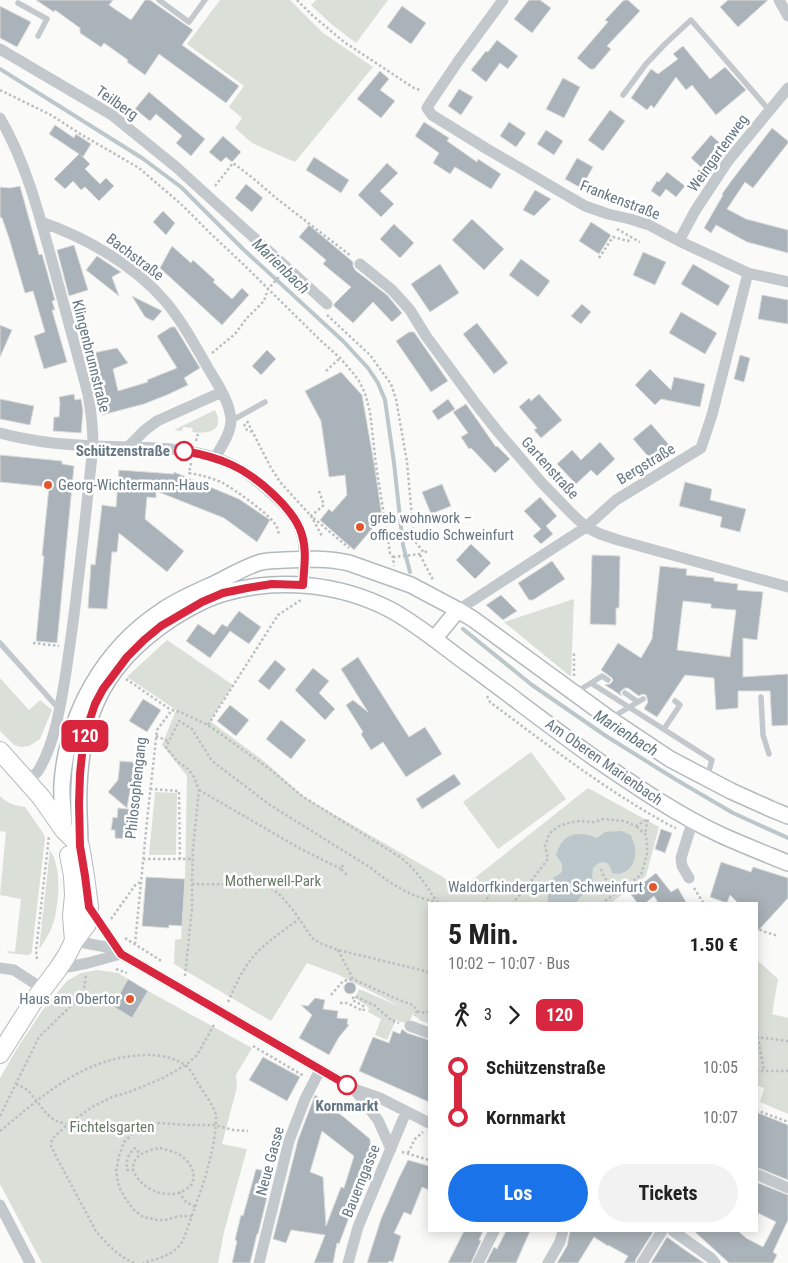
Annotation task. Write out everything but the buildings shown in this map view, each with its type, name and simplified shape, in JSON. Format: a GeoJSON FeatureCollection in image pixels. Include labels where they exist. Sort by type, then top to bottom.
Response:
{"type":"FeatureCollection","features":[{"type":"Feature","properties":{"kind":"main road"},"geometry":{"type":"LineString","coordinates":[[57,833],[66,756],[73,726],[93,683],[123,642],[164,609],[245,568],[260,562],[305,559],[340,561],[357,566],[411,585],[458,610],[574,688],[610,719],[670,759],[763,806],[788,816]]}},
{"type":"Feature","properties":{"kind":"main road","name":"Am Oberen Marienbach"},"geometry":{"type":"LineString","coordinates":[[80,846],[79,804],[83,745],[95,704],[103,689],[127,657],[144,640],[182,612],[216,596],[272,584],[302,592],[334,590],[368,600],[391,610],[434,639],[594,757],[661,802],[720,835],[788,863]]}},
{"type":"Feature","properties":{"kind":"main road"},"geometry":{"type":"LineString","coordinates":[[434,639],[458,610]]}},
{"type":"Feature","properties":{"kind":"main road"},"geometry":{"type":"LineString","coordinates":[[0,751],[49,807],[73,876],[72,916],[74,941]]}},
{"type":"Feature","properties":{"kind":"main road"},"geometry":{"type":"LineString","coordinates":[[0,1054],[43,988],[58,969],[74,941],[88,924],[89,907],[80,846],[57,833]]}},
{"type":"Feature","properties":{"kind":"street","name":"Frankenstraße"},"geometry":{"type":"LineString","coordinates":[[503,0],[427,108],[432,115],[585,206],[649,225],[748,273],[788,282]]}},
{"type":"Feature","properties":{"kind":"street"},"geometry":{"type":"LineString","coordinates":[[779,0],[788,16]]}},
{"type":"Feature","properties":{"kind":"street","name":"Teilberg"},"geometry":{"type":"LineString","coordinates":[[0,49],[112,115],[207,195],[328,304]]}},
{"type":"Feature","properties":{"kind":"street","name":"Weingartenweg"},"geometry":{"type":"LineString","coordinates":[[679,241],[695,211],[728,161],[788,88]]}},
{"type":"Feature","properties":{"kind":"street","name":"Klingenbrunnstraße"},"geometry":{"type":"LineString","coordinates":[[0,118],[3,131],[18,152],[41,222],[88,394],[92,418],[93,446],[83,538],[69,651],[59,709],[56,725],[42,762],[36,773],[27,781]]}},
{"type":"Feature","properties":{"kind":"street","name":"Bachstraße"},"geometry":{"type":"LineString","coordinates":[[41,222],[82,238],[140,276],[156,291],[187,331],[222,392],[231,421]]}},
{"type":"Feature","properties":{"kind":"street","name":"Gartenstraße"},"geometry":{"type":"LineString","coordinates":[[360,264],[392,290],[410,310],[426,336],[498,433],[548,489],[586,527],[618,540],[788,587]]}},
{"type":"Feature","properties":{"kind":"street","name":"Bergstraße"},"geometry":{"type":"LineString","coordinates":[[458,610],[586,527],[616,500],[702,448],[748,273]]}},
{"type":"Feature","properties":{"kind":"street"},"geometry":{"type":"LineString","coordinates":[[129,446],[144,430],[157,421],[222,392]]}},
{"type":"Feature","properties":{"kind":"street"},"geometry":{"type":"LineString","coordinates":[[215,458],[231,421]]}},
{"type":"Feature","properties":{"kind":"street"},"geometry":{"type":"LineString","coordinates":[[0,433],[34,440],[93,446],[129,446],[181,451],[202,454],[234,466],[265,487],[287,510],[300,528],[305,559],[302,592]]}},
{"type":"Feature","properties":{"kind":"street"},"geometry":{"type":"LineString","coordinates":[[689,878],[682,866],[681,858],[693,820]]}},
{"type":"Feature","properties":{"kind":"street"},"geometry":{"type":"LineString","coordinates":[[89,907],[121,954]]}},
{"type":"Feature","properties":{"kind":"street"},"geometry":{"type":"LineString","coordinates":[[74,941],[106,947],[121,954],[354,1090],[380,1098],[428,1127]]}},
{"type":"Feature","properties":{"kind":"street"},"geometry":{"type":"LineString","coordinates":[[58,969],[121,954]]}},
{"type":"Feature","properties":{"kind":"street"},"geometry":{"type":"LineString","coordinates":[[0,968],[14,970],[43,988]]}},
{"type":"Feature","properties":{"kind":"street"},"geometry":{"type":"LineString","coordinates":[[410,1026],[428,1033]]}},
{"type":"Feature","properties":{"kind":"street","name":"Neue Gasse"},"geometry":{"type":"LineString","coordinates":[[259,1263],[284,1161],[296,1122],[320,1070]]}},
{"type":"Feature","properties":{"kind":"street"},"geometry":{"type":"LineString","coordinates":[[354,1090],[378,1120],[391,1148]]}},
{"type":"Feature","properties":{"kind":"street","name":"Bauerngasse"},"geometry":{"type":"LineString","coordinates":[[348,1263],[358,1227],[406,1112]]}},
{"type":"Feature","properties":{"kind":"street"},"geometry":{"type":"LineString","coordinates":[[758,1175],[788,1188]]}},
{"type":"Feature","properties":{"kind":"street"},"geometry":{"type":"LineString","coordinates":[[0,1206],[30,1263]]}},
{"type":"Feature","properties":{"kind":"street"},"geometry":{"type":"LineString","coordinates":[[478,1263],[494,1232]]}},
{"type":"Feature","properties":{"kind":"street"},"geometry":{"type":"LineString","coordinates":[[548,1263],[560,1242],[563,1232]]}},
{"type":"Feature","properties":{"kind":"street"},"geometry":{"type":"LineString","coordinates":[[642,1263],[661,1232]]}},
{"type":"Feature","properties":{"kind":"street"},"geometry":{"type":"LineString","coordinates":[[674,1232],[711,1258],[715,1263]]}},
{"type":"Feature","properties":{"kind":"lane"},"geometry":{"type":"LineString","coordinates":[[159,0],[189,22],[205,0]]}},
{"type":"Feature","properties":{"kind":"lane"},"geometry":{"type":"LineString","coordinates":[[18,3],[47,19],[38,36]]}},
{"type":"Feature","properties":{"kind":"lane"},"geometry":{"type":"LineString","coordinates":[[623,95],[646,64],[692,20],[769,110]]}},
{"type":"Feature","properties":{"kind":"lane"},"geometry":{"type":"LineString","coordinates":[[231,421],[265,402]]}},
{"type":"Feature","properties":{"kind":"lane"},"geometry":{"type":"LineString","coordinates":[[0,643],[59,709]]}},
{"type":"Feature","properties":{"kind":"lane"},"geometry":{"type":"LineString","coordinates":[[574,688],[591,683],[602,676],[608,680]]}},
{"type":"Feature","properties":{"kind":"lane"},"geometry":{"type":"LineString","coordinates":[[591,683],[712,760],[707,778]]}},
{"type":"Feature","properties":{"kind":"lane"},"geometry":{"type":"LineString","coordinates":[[610,719],[640,700],[625,693]]}},
{"type":"Feature","properties":{"kind":"lane"},"geometry":{"type":"LineString","coordinates":[[761,697],[763,735],[770,754]]}},
{"type":"Feature","properties":{"kind":"lane"},"geometry":{"type":"LineString","coordinates":[[664,729],[680,705],[675,701]]}},
{"type":"Feature","properties":{"kind":"path"},"geometry":{"type":"LineString","coordinates":[[297,0],[312,16],[344,42],[420,90]]}},
{"type":"Feature","properties":{"kind":"path"},"geometry":{"type":"LineString","coordinates":[[0,90],[51,115],[139,168],[181,204],[340,358],[359,381],[365,393],[370,412],[376,465],[390,553],[395,557],[420,554],[428,550]]}},
{"type":"Feature","properties":{"kind":"path"},"geometry":{"type":"LineString","coordinates":[[207,195],[233,163],[360,264]]}},
{"type":"Feature","properties":{"kind":"path"},"geometry":{"type":"LineString","coordinates":[[626,234],[640,242]]}},
{"type":"Feature","properties":{"kind":"path"},"geometry":{"type":"LineString","coordinates":[[599,258],[613,237],[628,241],[631,237]]}},
{"type":"Feature","properties":{"kind":"path"},"geometry":{"type":"LineString","coordinates":[[215,351],[235,334],[247,318],[264,301],[268,288],[281,274]]}},
{"type":"Feature","properties":{"kind":"path"},"geometry":{"type":"LineString","coordinates":[[328,304],[326,315],[370,355],[391,384],[396,399],[407,462],[414,540],[433,580]]}},
{"type":"Feature","properties":{"kind":"path"},"geometry":{"type":"LineString","coordinates":[[326,371],[340,358]]}},
{"type":"Feature","properties":{"kind":"path"},"geometry":{"type":"LineString","coordinates":[[253,433],[280,482]]}},
{"type":"Feature","properties":{"kind":"path"},"geometry":{"type":"LineString","coordinates":[[189,473],[210,478],[224,484],[249,501],[274,523],[279,535]]}},
{"type":"Feature","properties":{"kind":"path"},"geometry":{"type":"LineString","coordinates":[[319,491],[324,505],[311,516],[352,552]]}},
{"type":"Feature","properties":{"kind":"path"},"geometry":{"type":"LineString","coordinates":[[394,570],[395,557]]}},
{"type":"Feature","properties":{"kind":"path"},"geometry":{"type":"LineString","coordinates":[[291,599],[302,592]]}},
{"type":"Feature","properties":{"kind":"path"},"geometry":{"type":"LineString","coordinates":[[302,592],[308,600]]}},
{"type":"Feature","properties":{"kind":"path"},"geometry":{"type":"LineString","coordinates":[[208,725],[278,615],[302,592]]}},
{"type":"Feature","properties":{"kind":"path"},"geometry":{"type":"LineString","coordinates":[[34,643],[69,651]]}},
{"type":"Feature","properties":{"kind":"path"},"geometry":{"type":"LineString","coordinates":[[574,652],[574,688]]}},
{"type":"Feature","properties":{"kind":"path"},"geometry":{"type":"LineString","coordinates":[[130,682],[172,710],[208,725],[302,796],[400,857],[413,868],[437,902]]}},
{"type":"Feature","properties":{"kind":"path","name":"Philosophengang"},"geometry":{"type":"LineString","coordinates":[[134,961],[156,736],[157,730],[172,710]]}},
{"type":"Feature","properties":{"kind":"path"},"geometry":{"type":"LineString","coordinates":[[185,976],[192,908],[193,859],[199,790],[194,777],[188,769],[177,761],[166,747],[179,722],[192,728],[212,762],[270,805],[371,868],[402,890],[425,900],[437,902]]}},
{"type":"Feature","properties":{"kind":"path"},"geometry":{"type":"LineString","coordinates":[[156,736],[168,741]]}},
{"type":"Feature","properties":{"kind":"path"},"geometry":{"type":"LineString","coordinates":[[150,789],[179,791],[180,859]]}},
{"type":"Feature","properties":{"kind":"path"},"geometry":{"type":"LineString","coordinates":[[199,790],[341,869],[347,875]]}},
{"type":"Feature","properties":{"kind":"path"},"geometry":{"type":"LineString","coordinates":[[604,902],[641,875],[647,854],[646,834],[650,815]]}},
{"type":"Feature","properties":{"kind":"path"},"geometry":{"type":"LineString","coordinates":[[514,902],[548,859],[546,846],[548,837],[552,831],[561,825],[577,820],[594,822],[603,819],[618,820],[636,826],[646,834]]}},
{"type":"Feature","properties":{"kind":"path"},"geometry":{"type":"LineString","coordinates":[[636,826],[648,819]]}},
{"type":"Feature","properties":{"kind":"path"},"geometry":{"type":"LineString","coordinates":[[37,959],[36,951],[57,833]]}},
{"type":"Feature","properties":{"kind":"path"},"geometry":{"type":"LineString","coordinates":[[143,859],[193,859]]}},
{"type":"Feature","properties":{"kind":"path"},"geometry":{"type":"LineString","coordinates":[[341,869],[343,865]]}},
{"type":"Feature","properties":{"kind":"path"},"geometry":{"type":"LineString","coordinates":[[601,869],[604,877],[618,891]]}},
{"type":"Feature","properties":{"kind":"path"},"geometry":{"type":"LineString","coordinates":[[689,878],[703,902]]}},
{"type":"Feature","properties":{"kind":"path"},"geometry":{"type":"LineString","coordinates":[[109,921],[136,884],[141,882]]}},
{"type":"Feature","properties":{"kind":"path"},"geometry":{"type":"LineString","coordinates":[[192,884],[266,885],[278,894],[312,938],[322,944],[338,950],[428,972]]}},
{"type":"Feature","properties":{"kind":"path"},"geometry":{"type":"LineString","coordinates":[[486,902],[491,889],[495,885]]}},
{"type":"Feature","properties":{"kind":"path"},"geometry":{"type":"LineString","coordinates":[[228,1002],[252,958],[260,949],[299,919]]}},
{"type":"Feature","properties":{"kind":"path"},"geometry":{"type":"LineString","coordinates":[[758,928],[762,931],[778,936]]}},
{"type":"Feature","properties":{"kind":"path"},"geometry":{"type":"LineString","coordinates":[[121,934],[168,966]]}},
{"type":"Feature","properties":{"kind":"path"},"geometry":{"type":"LineString","coordinates":[[338,950],[352,979]]}},
{"type":"Feature","properties":{"kind":"path"},"geometry":{"type":"LineString","coordinates":[[112,968],[134,976]]}},
{"type":"Feature","properties":{"kind":"path"},"geometry":{"type":"LineString","coordinates":[[0,1116],[39,1037],[82,993],[87,977],[86,972]]}},
{"type":"Feature","properties":{"kind":"path"},"geometry":{"type":"LineString","coordinates":[[331,995],[343,980],[352,979],[413,1005],[417,1011],[428,1012]]}},
{"type":"Feature","properties":{"kind":"path"},"geometry":{"type":"LineString","coordinates":[[340,1003],[364,1011],[362,1005],[352,1000],[354,996],[374,1005],[391,1020]]}},
{"type":"Feature","properties":{"kind":"path"},"geometry":{"type":"LineString","coordinates":[[410,1026],[417,1011]]}},
{"type":"Feature","properties":{"kind":"path"},"geometry":{"type":"LineString","coordinates":[[134,1263],[127,1260],[104,1241],[96,1230],[51,1146],[52,1139],[67,1125],[92,1107],[112,1097],[161,1079],[186,1065],[197,1056],[215,1024],[209,1020]]}},
{"type":"Feature","properties":{"kind":"path"},"geometry":{"type":"LineString","coordinates":[[764,1071],[758,1037],[788,1041]]}},
{"type":"Feature","properties":{"kind":"path"},"geometry":{"type":"LineString","coordinates":[[249,1044],[305,1077]]}},
{"type":"Feature","properties":{"kind":"path"},"geometry":{"type":"LineString","coordinates":[[0,1131],[48,1091],[85,1069],[100,1063],[138,1055],[156,1055],[171,1058],[186,1065],[216,1113],[214,1140],[209,1164],[183,1241],[178,1248],[168,1255],[143,1263]]}},
{"type":"Feature","properties":{"kind":"path"},"geometry":{"type":"LineString","coordinates":[[758,1071],[788,1071]]}},
{"type":"Feature","properties":{"kind":"path"},"geometry":{"type":"LineString","coordinates":[[16,1084],[28,1090],[54,1120],[67,1125]]}},
{"type":"Feature","properties":{"kind":"path"},"geometry":{"type":"LineString","coordinates":[[758,1111],[788,1122]]}},
{"type":"Feature","properties":{"kind":"path"},"geometry":{"type":"LineString","coordinates":[[192,1216],[157,1220],[143,1217],[138,1213],[118,1187],[116,1171],[124,1142],[135,1130],[147,1125],[160,1123],[215,1125],[233,1130],[248,1131]]}},
{"type":"Feature","properties":{"kind":"path"},"geometry":{"type":"LineString","coordinates":[[428,1127],[415,1139],[408,1153],[428,1160]]}},
{"type":"Feature","properties":{"kind":"path"},"geometry":{"type":"LineString","coordinates":[[134,1170],[126,1170],[127,1157],[135,1148],[140,1154]]}},
{"type":"Feature","properties":{"kind":"path"},"geometry":{"type":"LineString","coordinates":[[160,1148],[179,1154],[187,1160],[194,1174],[193,1181],[185,1190],[168,1194],[146,1187],[138,1179],[134,1170],[134,1162],[140,1154],[147,1150],[160,1148]]}},
{"type":"Feature","properties":{"kind":"path"},"geometry":{"type":"LineString","coordinates":[[119,1156],[127,1157]]}},
{"type":"Feature","properties":{"kind":"path"},"geometry":{"type":"LineString","coordinates":[[179,1192],[185,1201],[195,1207]]}},
{"type":"Feature","properties":{"kind":"green space"},"geometry":{"type":"Polygon","coordinates":[[[220,0],[290,0],[323,33],[373,67],[295,162],[252,143],[235,128],[242,118],[229,107],[244,86],[187,44],[220,0]]]}},
{"type":"Feature","properties":{"kind":"green space"},"geometry":{"type":"Polygon","coordinates":[[[316,0],[388,0],[356,43],[311,5],[316,0]]]}},
{"type":"Feature","properties":{"kind":"green space"},"geometry":{"type":"Polygon","coordinates":[[[215,410],[218,423],[214,430],[192,432],[193,428],[183,427],[182,431],[174,430],[215,410]]]}},
{"type":"Feature","properties":{"kind":"green space"},"geometry":{"type":"Polygon","coordinates":[[[574,599],[571,677],[504,622],[574,599]]]}},
{"type":"Feature","properties":{"kind":"green space","name":"Motherwell-Park"},"geometry":{"type":"Polygon","coordinates":[[[167,640],[233,685],[210,721],[265,762],[304,797],[462,888],[588,788],[659,827],[646,876],[613,902],[428,902],[428,1023],[421,1021],[413,1014],[408,1024],[396,1020],[387,1040],[375,1035],[381,1019],[368,1012],[369,1008],[355,998],[359,989],[401,1007],[339,975],[307,963],[271,1021],[174,964],[175,940],[181,939],[185,879],[187,776],[162,745],[176,710],[127,677],[167,640]]]}},
{"type":"Feature","properties":{"kind":"green space"},"geometry":{"type":"Polygon","coordinates":[[[0,678],[29,710],[40,700],[52,710],[40,739],[29,746],[21,747],[14,745],[0,731],[0,678]]]}},
{"type":"Feature","properties":{"kind":"green space"},"geometry":{"type":"Polygon","coordinates":[[[531,752],[566,799],[498,849],[463,802],[531,752]]]}},
{"type":"Feature","properties":{"kind":"green space"},"geometry":{"type":"Polygon","coordinates":[[[155,792],[177,793],[176,855],[149,855],[155,792]]]}},
{"type":"Feature","properties":{"kind":"green space"},"geometry":{"type":"Polygon","coordinates":[[[0,796],[11,804],[25,807],[45,838],[32,950],[31,954],[27,955],[8,953],[7,951],[15,952],[21,899],[0,895],[6,832],[0,831],[0,796]]]}},
{"type":"Feature","properties":{"kind":"green space"},"geometry":{"type":"Polygon","coordinates":[[[50,850],[54,857],[58,875],[56,913],[46,939],[39,949],[50,850]]]}},
{"type":"Feature","properties":{"kind":"green space"},"geometry":{"type":"Polygon","coordinates":[[[758,961],[778,979],[772,1014],[788,1018],[788,1114],[760,1102],[764,1088],[758,1086],[758,961]]]}},
{"type":"Feature","properties":{"kind":"green space","name":"Fichtelsgarten"},"geometry":{"type":"Polygon","coordinates":[[[97,970],[118,973],[128,979],[113,1006],[132,1018],[148,991],[252,1048],[236,1075],[237,1087],[222,1144],[247,1149],[224,1232],[218,1263],[42,1263],[0,1184],[0,1078],[42,1011],[67,981],[81,973],[97,970]]]}},
{"type":"Feature","properties":{"kind":"shaded area"},"geometry":{"type":"Polygon","coordinates":[[[621,831],[631,835],[635,847],[635,858],[631,867],[618,874],[612,873],[607,863],[599,863],[593,868],[593,882],[577,902],[548,902],[550,881],[562,872],[562,864],[556,855],[562,842],[572,835],[583,834],[597,838],[605,832],[621,831]]]}},
{"type":"Feature","properties":{"kind":"waterway","name":"Marienbach"},"geometry":{"type":"LineString","coordinates":[[0,69],[142,158],[181,187],[243,249],[343,341],[368,368],[378,383],[385,400],[403,545],[410,572]]}},
{"type":"Feature","properties":{"kind":"waterway","name":"Marienbach"},"geometry":{"type":"LineString","coordinates":[[463,629],[532,685],[606,736],[733,813],[788,838]]}},
{"type":"Feature","properties":{"kind":"bus line","name":"120"},"geometry":{"type":"LineString","coordinates":[[184,451],[202,454],[234,466],[265,487],[287,510],[300,528],[302,536],[305,559],[303,585],[272,584],[223,593],[182,612],[144,640],[127,657],[103,689],[95,704],[83,745],[79,788],[80,846],[89,907],[121,954],[347,1085]]}},
{"type":"Feature","properties":{"kind":"place","name":"Schützenstraße"},"geometry":{"type":"Point","coordinates":[184,451]}},
{"type":"Feature","properties":{"kind":"place","name":"Georg-Wichtermann-Haus"},"geometry":{"type":"Point","coordinates":[48,485]}},
{"type":"Feature","properties":{"kind":"place","name":"greb wohnwork – officestudio Schweinfurt"},"geometry":{"type":"Point","coordinates":[360,527]}},
{"type":"Feature","properties":{"kind":"place","name":"Waldorfkindergarten Schweinfurt"},"geometry":{"type":"Point","coordinates":[653,887]}},
{"type":"Feature","properties":{"kind":"place","name":"Haus am Obertor"},"geometry":{"type":"Point","coordinates":[130,999]}},
{"type":"Feature","properties":{"kind":"place","name":"Kornmarkt"},"geometry":{"type":"Point","coordinates":[347,1085]}}]}
